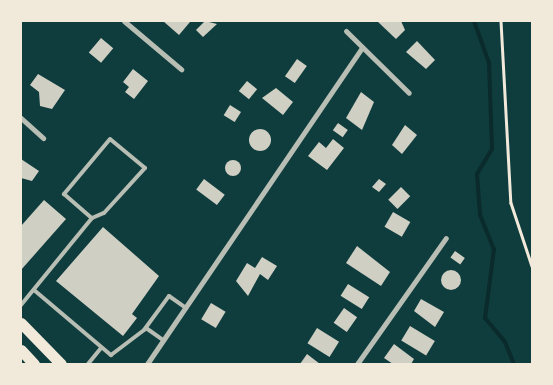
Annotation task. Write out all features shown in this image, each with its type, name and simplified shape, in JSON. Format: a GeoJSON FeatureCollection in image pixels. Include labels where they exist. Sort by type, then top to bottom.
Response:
{"type":"FeatureCollection","features":[{"type":"Feature","properties":{"kind":"highway"},"geometry":{"type":"LineString","coordinates":[[21,323],[61,364]]}},
{"type":"Feature","properties":{"kind":"highway"},"geometry":{"type":"LineString","coordinates":[[21,350],[34,364]]}},
{"type":"Feature","properties":{"kind":"street"},"geometry":{"type":"LineString","coordinates":[[124,21],[181,69]]}},
{"type":"Feature","properties":{"kind":"street"},"geometry":{"type":"LineString","coordinates":[[346,31],[361,48],[409,93]]}},
{"type":"Feature","properties":{"kind":"street"},"geometry":{"type":"LineString","coordinates":[[147,364],[361,48]]}},
{"type":"Feature","properties":{"kind":"street"},"geometry":{"type":"LineString","coordinates":[[21,118],[43,138]]}},
{"type":"Feature","properties":{"kind":"street"},"geometry":{"type":"LineString","coordinates":[[357,364],[446,238]]}},
{"type":"Feature","properties":{"kind":"lane"},"geometry":{"type":"LineString","coordinates":[[21,305],[92,218],[104,212],[145,168],[110,139],[64,194],[92,218]]}},
{"type":"Feature","properties":{"kind":"lane"},"geometry":{"type":"LineString","coordinates":[[34,290],[101,348],[113,355],[146,328],[169,296],[186,308]]}},
{"type":"Feature","properties":{"kind":"lane"},"geometry":{"type":"LineString","coordinates":[[146,328],[163,340]]}},
{"type":"Feature","properties":{"kind":"lane"},"geometry":{"type":"LineString","coordinates":[[88,364],[101,348]]}},
{"type":"Feature","properties":{"kind":"path"},"geometry":{"type":"LineString","coordinates":[[501,21],[511,202],[532,266]]}},
{"type":"Feature","properties":{"kind":"building"},"geometry":{"type":"Polygon","coordinates":[[[163,21],[189,21],[190,22],[179,35],[163,21]]]}},
{"type":"Feature","properties":{"kind":"building"},"geometry":{"type":"Polygon","coordinates":[[[205,21],[217,24],[203,37],[196,30],[205,21]]]}},
{"type":"Feature","properties":{"kind":"building"},"geometry":{"type":"Polygon","coordinates":[[[377,21],[401,21],[405,30],[396,39],[377,21]]]}},
{"type":"Feature","properties":{"kind":"building"},"geometry":{"type":"Polygon","coordinates":[[[101,38],[113,48],[101,63],[89,53],[101,38]]]}},
{"type":"Feature","properties":{"kind":"building"},"geometry":{"type":"Polygon","coordinates":[[[417,41],[435,60],[426,69],[406,52],[417,41]]]}},
{"type":"Feature","properties":{"kind":"building"},"geometry":{"type":"Polygon","coordinates":[[[297,59],[307,66],[295,83],[285,76],[297,59]]]}},
{"type":"Feature","properties":{"kind":"building"},"geometry":{"type":"Polygon","coordinates":[[[133,69],[148,81],[134,99],[125,92],[129,87],[123,82],[133,69]]]}},
{"type":"Feature","properties":{"kind":"building"},"geometry":{"type":"Polygon","coordinates":[[[38,74],[65,90],[52,109],[40,106],[39,92],[30,85],[38,74]]]}},
{"type":"Feature","properties":{"kind":"building"},"geometry":{"type":"Polygon","coordinates":[[[247,81],[257,89],[249,99],[239,91],[247,81]]]}},
{"type":"Feature","properties":{"kind":"building"},"geometry":{"type":"Polygon","coordinates":[[[276,88],[293,102],[283,115],[262,98],[276,88]]]}},
{"type":"Feature","properties":{"kind":"building"},"geometry":{"type":"Polygon","coordinates":[[[361,92],[374,102],[362,130],[346,118],[361,92]]]}},
{"type":"Feature","properties":{"kind":"building"},"geometry":{"type":"Polygon","coordinates":[[[230,105],[241,112],[235,122],[224,115],[230,105]]]}},
{"type":"Feature","properties":{"kind":"building"},"geometry":{"type":"Polygon","coordinates":[[[338,123],[348,130],[343,137],[333,130],[338,123]]]}},
{"type":"Feature","properties":{"kind":"building"},"geometry":{"type":"Polygon","coordinates":[[[405,125],[417,135],[402,154],[392,145],[405,125]]]}},
{"type":"Feature","properties":{"kind":"building"},"geometry":{"type":"Polygon","coordinates":[[[260,129],[268,132],[271,140],[268,148],[260,151],[252,148],[249,140],[252,132],[260,129]]]}},
{"type":"Feature","properties":{"kind":"building"},"geometry":{"type":"Polygon","coordinates":[[[333,139],[344,148],[327,170],[308,156],[319,142],[326,148],[333,139]]]}},
{"type":"Feature","properties":{"kind":"building"},"geometry":{"type":"Polygon","coordinates":[[[21,159],[39,171],[32,181],[21,178],[21,159]]]}},
{"type":"Feature","properties":{"kind":"building"},"geometry":{"type":"Polygon","coordinates":[[[230,160],[236,160],[241,165],[239,174],[230,176],[225,171],[225,165],[230,160]]]}},
{"type":"Feature","properties":{"kind":"building"},"geometry":{"type":"Polygon","coordinates":[[[204,179],[225,195],[217,205],[196,189],[204,179]]]}},
{"type":"Feature","properties":{"kind":"building"},"geometry":{"type":"Polygon","coordinates":[[[379,179],[386,184],[379,192],[372,187],[379,179]]]}},
{"type":"Feature","properties":{"kind":"building"},"geometry":{"type":"Polygon","coordinates":[[[401,187],[410,196],[397,209],[388,200],[401,187]]]}},
{"type":"Feature","properties":{"kind":"building"},"geometry":{"type":"Polygon","coordinates":[[[44,200],[66,219],[21,270],[21,226],[44,200]]]}},
{"type":"Feature","properties":{"kind":"building"},"geometry":{"type":"Polygon","coordinates":[[[393,212],[410,222],[402,237],[384,227],[393,212]]]}},
{"type":"Feature","properties":{"kind":"building"},"geometry":{"type":"Polygon","coordinates":[[[103,227],[159,276],[132,314],[137,318],[123,336],[56,281],[103,227]]]}},
{"type":"Feature","properties":{"kind":"building"},"geometry":{"type":"Polygon","coordinates":[[[357,246],[390,272],[381,286],[346,263],[357,246]]]}},
{"type":"Feature","properties":{"kind":"building"},"geometry":{"type":"Polygon","coordinates":[[[455,251],[465,258],[460,264],[450,258],[455,251]]]}},
{"type":"Feature","properties":{"kind":"building"},"geometry":{"type":"Polygon","coordinates":[[[262,257],[277,266],[268,280],[260,274],[248,296],[236,281],[247,263],[255,268],[262,257]]]}},
{"type":"Feature","properties":{"kind":"building"},"geometry":{"type":"Polygon","coordinates":[[[451,270],[458,273],[461,280],[458,287],[451,290],[444,287],[441,280],[444,273],[451,270]]]}},
{"type":"Feature","properties":{"kind":"building"},"geometry":{"type":"Polygon","coordinates":[[[348,284],[369,297],[362,309],[341,296],[348,284]]]}},
{"type":"Feature","properties":{"kind":"building"},"geometry":{"type":"Polygon","coordinates":[[[421,299],[444,312],[435,327],[414,311],[421,299]]]}},
{"type":"Feature","properties":{"kind":"building"},"geometry":{"type":"Polygon","coordinates":[[[211,303],[226,312],[216,328],[201,319],[211,303]]]}},
{"type":"Feature","properties":{"kind":"building"},"geometry":{"type":"Polygon","coordinates":[[[344,308],[357,317],[347,332],[334,323],[344,308]]]}},
{"type":"Feature","properties":{"kind":"building"},"geometry":{"type":"Polygon","coordinates":[[[410,326],[435,341],[426,356],[401,341],[410,326]]]}},
{"type":"Feature","properties":{"kind":"building"},"geometry":{"type":"Polygon","coordinates":[[[317,328],[339,342],[330,357],[307,343],[317,328]]]}},
{"type":"Feature","properties":{"kind":"building"},"geometry":{"type":"Polygon","coordinates":[[[394,344],[414,359],[411,364],[393,364],[384,358],[394,344]]]}},
{"type":"Feature","properties":{"kind":"building"},"geometry":{"type":"Polygon","coordinates":[[[307,354],[320,364],[300,364],[307,354]]]}},
{"type":"Feature","properties":{"kind":"waterway"},"geometry":{"type":"LineString","coordinates":[[474,21],[489,63],[492,149],[477,174],[480,215],[494,249],[485,318],[505,342],[514,364]]}}]}
